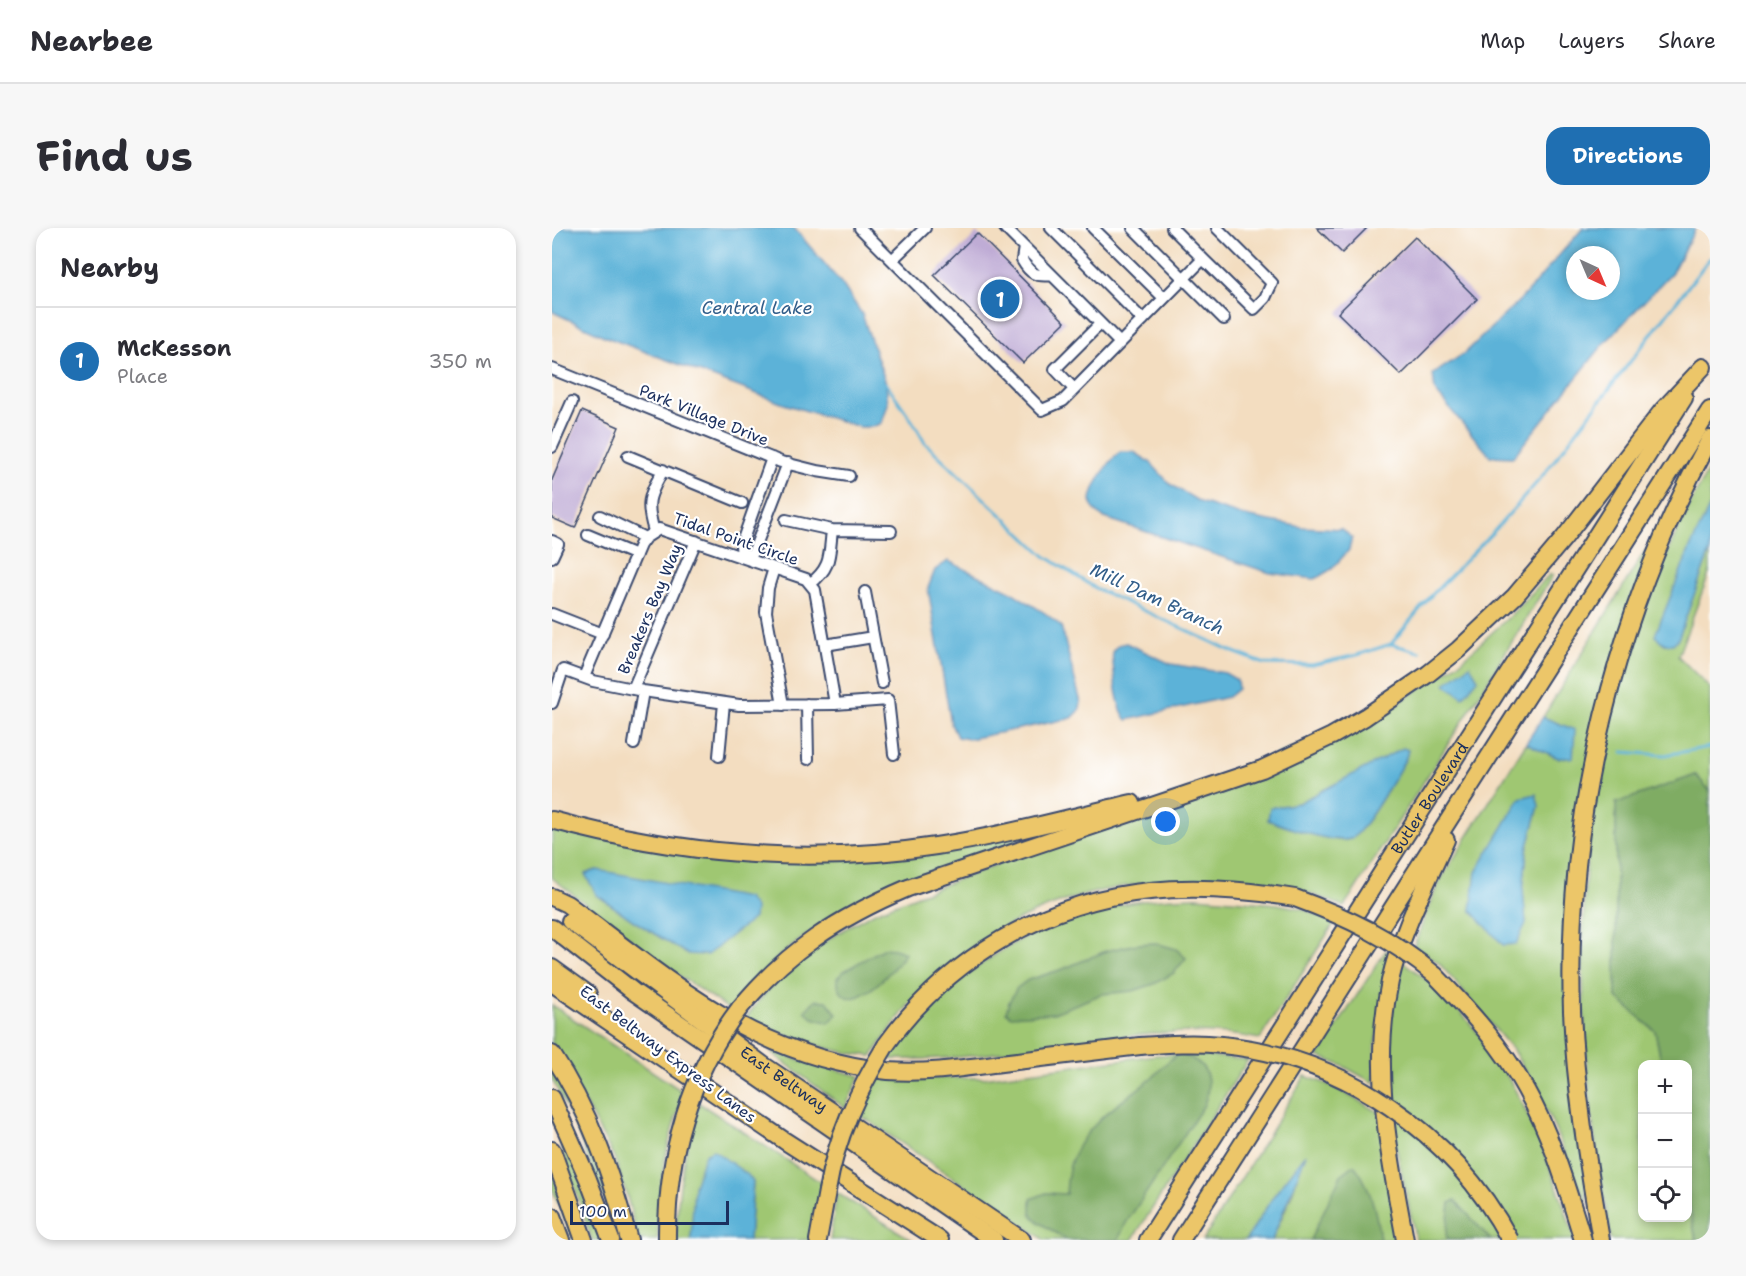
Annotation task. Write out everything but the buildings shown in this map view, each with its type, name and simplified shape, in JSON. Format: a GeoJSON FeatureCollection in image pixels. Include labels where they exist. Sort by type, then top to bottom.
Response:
{"type":"FeatureCollection","features":[{"type":"Feature","properties":{"kind":"highway","name":"Butler Boulevard"},"geometry":{"type":"LineString","coordinates":[[1148,1240],[1707,362]]}},
{"type":"Feature","properties":{"kind":"highway"},"geometry":{"type":"LineString","coordinates":[[667,1240],[670,1183],[680,1130],[710,1053],[753,992],[791,955],[814,937],[881,899],[1227,782],[1297,753],[1357,722],[1405,690],[1488,624],[1540,568],[1662,411],[1707,362]]}},
{"type":"Feature","properties":{"kind":"highway","name":"Butler Boulevard"},"geometry":{"type":"LineString","coordinates":[[1181,1240],[1710,410]]}},
{"type":"Feature","properties":{"kind":"highway"},"geometry":{"type":"LineString","coordinates":[[1601,1240],[1582,1130],[1572,1019],[1574,915],[1582,825],[1599,732],[1626,634],[1662,539],[1710,439]]}},
{"type":"Feature","properties":{"kind":"highway"},"geometry":{"type":"LineString","coordinates":[[552,820],[625,838],[721,852],[810,855],[871,852],[934,847],[971,841],[1227,782]]}},
{"type":"Feature","properties":{"kind":"highway"},"geometry":{"type":"LineString","coordinates":[[1405,1240],[1384,1124],[1383,1022],[1390,979],[1405,936],[1468,790]]}},
{"type":"Feature","properties":{"kind":"highway"},"geometry":{"type":"LineString","coordinates":[[818,1240],[833,1160],[841,1134],[865,1081],[886,1045],[911,1012],[958,968],[1016,931],[1068,909],[1127,894],[1197,889],[1257,892],[1295,898],[1355,922],[1413,956],[1435,975],[1487,1033],[1526,1090],[1556,1159],[1583,1240]]}},
{"type":"Feature","properties":{"kind":"highway"},"geometry":{"type":"LineString","coordinates":[[552,897],[567,904],[711,1010],[767,1040],[818,1057],[889,1071],[927,1070],[964,1068],[1140,1046],[1202,1044],[1243,1048],[1300,1062],[1353,1084],[1401,1114],[1446,1153],[1484,1198],[1510,1240]]}},
{"type":"Feature","properties":{"kind":"highway","name":"East Beltway"},"geometry":{"type":"LineString","coordinates":[[552,907],[763,1065],[1022,1240]]}},
{"type":"Feature","properties":{"kind":"highway","name":"East Beltway Express Lanes"},"geometry":{"type":"LineString","coordinates":[[552,928],[643,998],[994,1240]]}},
{"type":"Feature","properties":{"kind":"highway","name":"East Beltway Express Lanes"},"geometry":{"type":"LineString","coordinates":[[552,968],[785,1141]]}},
{"type":"Feature","properties":{"kind":"highway"},"geometry":{"type":"LineString","coordinates":[[552,983],[785,1141],[940,1240]]}},
{"type":"Feature","properties":{"kind":"highway"},"geometry":{"type":"LineString","coordinates":[[552,1054],[565,1073],[597,1136],[629,1240]]}},
{"type":"Feature","properties":{"kind":"highway"},"geometry":{"type":"LineString","coordinates":[[552,1098],[588,1179],[611,1240]]}},
{"type":"Feature","properties":{"kind":"highway"},"geometry":{"type":"LineString","coordinates":[[552,1150],[584,1240]]}},
{"type":"Feature","properties":{"kind":"highway"},"geometry":{"type":"LineString","coordinates":[[552,1216],[561,1240]]}},
{"type":"Feature","properties":{"kind":"street"},"geometry":{"type":"LineString","coordinates":[[860,228],[1042,410],[1062,401],[1203,259]]}},
{"type":"Feature","properties":{"kind":"street"},"geometry":{"type":"LineString","coordinates":[[907,228],[916,237]]}},
{"type":"Feature","properties":{"kind":"street"},"geometry":{"type":"LineString","coordinates":[[892,260],[925,228]]}},
{"type":"Feature","properties":{"kind":"street"},"geometry":{"type":"LineString","coordinates":[[1005,228],[1120,343]]}},
{"type":"Feature","properties":{"kind":"street"},"geometry":{"type":"LineString","coordinates":[[1052,228],[1143,320]]}},
{"type":"Feature","properties":{"kind":"street"},"geometry":{"type":"LineString","coordinates":[[1093,228],[1164,298]]}},
{"type":"Feature","properties":{"kind":"street"},"geometry":{"type":"LineString","coordinates":[[1133,228],[1224,319]]}},
{"type":"Feature","properties":{"kind":"street"},"geometry":{"type":"LineString","coordinates":[[1172,228],[1254,309],[1266,298],[1272,283],[1217,228]]}},
{"type":"Feature","properties":{"kind":"street"},"geometry":{"type":"LineString","coordinates":[[1074,389],[1055,369],[1100,324]]}},
{"type":"Feature","properties":{"kind":"street","name":"Park Village Drive"},"geometry":{"type":"LineString","coordinates":[[552,371],[772,458],[817,471],[849,476]]}},
{"type":"Feature","properties":{"kind":"street"},"geometry":{"type":"LineString","coordinates":[[552,447],[572,402]]}},
{"type":"Feature","properties":{"kind":"street"},"geometry":{"type":"LineString","coordinates":[[628,456],[742,503]]}},
{"type":"Feature","properties":{"kind":"street"},"geometry":{"type":"LineString","coordinates":[[772,458],[741,545],[742,557],[753,553],[788,463]]}},
{"type":"Feature","properties":{"kind":"street"},"geometry":{"type":"LineString","coordinates":[[584,676],[636,555],[650,534],[648,504],[651,492],[663,471]]}},
{"type":"Feature","properties":{"kind":"street"},"geometry":{"type":"LineString","coordinates":[[759,494],[773,500]]}},
{"type":"Feature","properties":{"kind":"street","name":"Tidal Point Circle"},"geometry":{"type":"LineString","coordinates":[[600,516],[650,534],[659,530],[696,541],[806,579],[815,590],[835,704]]}},
{"type":"Feature","properties":{"kind":"street"},"geometry":{"type":"LineString","coordinates":[[786,520],[832,530],[891,531]]}},
{"type":"Feature","properties":{"kind":"street"},"geometry":{"type":"LineString","coordinates":[[810,584],[822,575],[828,562],[832,530]]}},
{"type":"Feature","properties":{"kind":"street"},"geometry":{"type":"LineString","coordinates":[[588,535],[636,555]]}},
{"type":"Feature","properties":{"kind":"street"},"geometry":{"type":"LineString","coordinates":[[552,541],[558,544],[552,557]]}},
{"type":"Feature","properties":{"kind":"street","name":"Breakers Bay Way"},"geometry":{"type":"LineString","coordinates":[[633,744],[638,690],[696,541]]}},
{"type":"Feature","properties":{"kind":"street"},"geometry":{"type":"LineString","coordinates":[[774,568],[768,588],[766,612],[783,705]]}},
{"type":"Feature","properties":{"kind":"street"},"geometry":{"type":"LineString","coordinates":[[866,592],[882,683]]}},
{"type":"Feature","properties":{"kind":"street"},"geometry":{"type":"LineString","coordinates":[[552,614],[603,634]]}},
{"type":"Feature","properties":{"kind":"street"},"geometry":{"type":"LineString","coordinates":[[825,645],[873,637]]}},
{"type":"Feature","properties":{"kind":"street"},"geometry":{"type":"LineString","coordinates":[[552,703],[563,670],[593,681],[638,690],[739,705],[835,704],[888,700],[894,754]]}},
{"type":"Feature","properties":{"kind":"street"},"geometry":{"type":"LineString","coordinates":[[719,756],[724,703]]}},
{"type":"Feature","properties":{"kind":"street"},"geometry":{"type":"LineString","coordinates":[[807,704],[808,759]]}},
{"type":"Feature","properties":{"kind":"green space"},"geometry":{"type":"Polygon","coordinates":[[[1710,467],[1710,506],[1690,548],[1655,636],[1665,644],[1697,584],[1710,551],[1710,571],[1678,656],[1710,688],[1710,791],[1695,775],[1616,997],[1655,1031],[1661,1060],[1638,1060],[1638,1222],[1692,1222],[1692,1219],[1696,1240],[1611,1240],[1593,1126],[1585,1034],[1583,918],[1589,841],[1602,760],[1623,673],[1653,587],[1689,506],[1710,467]]]}},
{"type":"Feature","properties":{"kind":"green space"},"geometry":{"type":"Polygon","coordinates":[[[1660,533],[1643,580],[1571,876],[1587,1205],[1551,1120],[1513,1050],[1439,963],[1414,946],[1442,877],[1526,743],[1558,758],[1553,722],[1543,717],[1643,554],[1660,533]],[[1539,806],[1471,910],[1526,923],[1523,891],[1527,850],[1539,806]]]}},
{"type":"Feature","properties":{"kind":"green space"},"geometry":{"type":"Polygon","coordinates":[[[1550,574],[1553,575],[1344,907],[1295,889],[1247,882],[1170,881],[1129,885],[1090,893],[1052,905],[1016,921],[981,941],[948,965],[918,994],[899,1016],[872,1056],[807,1043],[746,1018],[773,985],[804,957],[838,933],[875,912],[1383,713],[1459,663],[1510,616],[1550,574]],[[1402,749],[1299,803],[1271,808],[1268,820],[1322,837],[1350,839],[1356,835],[1380,803],[1406,758],[1408,750],[1402,749]]]}},
{"type":"Feature","properties":{"kind":"green space"},"geometry":{"type":"Polygon","coordinates":[[[1696,775],[1710,791],[1710,1240],[1696,1240],[1692,1219],[1692,1060],[1661,1060],[1655,1031],[1616,997],[1616,803],[1696,775]]]}},
{"type":"Feature","properties":{"kind":"green space"},"geometry":{"type":"Polygon","coordinates":[[[552,824],[741,857],[1038,834],[889,886],[835,913],[778,957],[730,1010],[675,973],[552,878],[552,824]],[[596,870],[585,874],[597,895],[687,954],[671,885],[596,870]]]}},
{"type":"Feature","properties":{"kind":"green space"},"geometry":{"type":"Polygon","coordinates":[[[1197,897],[1277,904],[1303,909],[1335,922],[1260,1039],[1218,1033],[1154,1033],[966,1056],[890,1059],[919,1021],[951,989],[986,961],[1023,939],[1063,921],[1105,908],[1150,900],[1197,897]]]}},
{"type":"Feature","properties":{"kind":"green space"},"geometry":{"type":"Polygon","coordinates":[[[1155,943],[1176,949],[1186,958],[1174,973],[1154,984],[1133,991],[1102,994],[1054,1013],[1011,1016],[1006,1012],[1017,988],[1028,980],[1063,969],[1106,951],[1137,944],[1155,943]]]}},
{"type":"Feature","properties":{"kind":"green space"},"geometry":{"type":"Polygon","coordinates":[[[884,948],[905,953],[869,991],[848,997],[841,992],[837,978],[844,971],[884,948]]]}},
{"type":"Feature","properties":{"kind":"green space"},"geometry":{"type":"Polygon","coordinates":[[[1386,950],[1393,955],[1375,1044],[1374,1083],[1343,1066],[1318,1056],[1386,950]]]}},
{"type":"Feature","properties":{"kind":"green space"},"geometry":{"type":"Polygon","coordinates":[[[1403,962],[1437,989],[1466,1019],[1491,1051],[1513,1086],[1547,1160],[1575,1240],[1416,1240],[1395,1142],[1387,1055],[1396,984],[1403,962]]]}},
{"type":"Feature","properties":{"kind":"green space"},"geometry":{"type":"Polygon","coordinates":[[[815,1000],[827,1001],[837,1014],[829,1023],[813,1018],[805,1011],[815,1000]]]}},
{"type":"Feature","properties":{"kind":"green space"},"geometry":{"type":"Polygon","coordinates":[[[552,1005],[685,1093],[678,1110],[664,1165],[659,1203],[658,1240],[638,1240],[614,1157],[552,1043],[552,1005]]]}},
{"type":"Feature","properties":{"kind":"green space"},"geometry":{"type":"Polygon","coordinates":[[[768,1050],[860,1076],[845,1108],[768,1050]]]}},
{"type":"Feature","properties":{"kind":"green space"},"geometry":{"type":"Polygon","coordinates":[[[1180,1054],[1197,1062],[1206,1072],[1208,1087],[1204,1105],[1126,1223],[1118,1240],[1067,1240],[1040,1223],[1031,1214],[1031,1199],[1046,1193],[1066,1194],[1071,1161],[1087,1133],[1107,1113],[1152,1078],[1172,1058],[1180,1054]]]}},
{"type":"Feature","properties":{"kind":"green space"},"geometry":{"type":"Polygon","coordinates":[[[1189,1054],[1248,1060],[1132,1240],[1045,1240],[860,1115],[878,1078],[983,1078],[1157,1055],[1189,1054]]]}},
{"type":"Feature","properties":{"kind":"green space"},"geometry":{"type":"Polygon","coordinates":[[[552,1059],[589,1130],[621,1240],[572,1119],[552,1079],[552,1059]]]}},
{"type":"Feature","properties":{"kind":"green space"},"geometry":{"type":"Polygon","coordinates":[[[1305,1076],[1330,1085],[1379,1112],[1401,1240],[1272,1240],[1292,1194],[1304,1157],[1275,1194],[1246,1240],[1203,1240],[1305,1076]]]}},
{"type":"Feature","properties":{"kind":"green space"},"geometry":{"type":"Polygon","coordinates":[[[699,1103],[822,1183],[815,1240],[749,1240],[753,1182],[693,1215],[691,1240],[676,1240],[682,1171],[699,1103]]]}},
{"type":"Feature","properties":{"kind":"green space"},"geometry":{"type":"Polygon","coordinates":[[[552,1118],[582,1181],[605,1240],[592,1240],[552,1118]]]}},
{"type":"Feature","properties":{"kind":"green space"},"geometry":{"type":"Polygon","coordinates":[[[1354,1165],[1365,1182],[1372,1200],[1380,1240],[1310,1240],[1341,1175],[1354,1165]]]}},
{"type":"Feature","properties":{"kind":"green space"},"geometry":{"type":"Polygon","coordinates":[[[552,1171],[576,1240],[573,1240],[552,1188],[552,1171]]]}},
{"type":"Feature","properties":{"kind":"green space"},"geometry":{"type":"Polygon","coordinates":[[[837,1193],[912,1240],[830,1240],[837,1193]]]}},
{"type":"Feature","properties":{"kind":"green space"},"geometry":{"type":"Polygon","coordinates":[[[1455,1200],[1491,1240],[1448,1240],[1446,1235],[1450,1203],[1455,1200]]]}},
{"type":"Feature","properties":{"kind":"water","name":"Central Lake"},"geometry":{"type":"Polygon","coordinates":[[[552,228],[794,228],[842,284],[862,314],[886,383],[888,404],[882,423],[872,427],[860,427],[784,404],[606,337],[555,313],[552,311],[552,228]]]}},
{"type":"Feature","properties":{"kind":"water"},"geometry":{"type":"Polygon","coordinates":[[[1583,228],[1696,228],[1672,272],[1602,346],[1513,457],[1490,456],[1435,391],[1433,374],[1465,353],[1522,298],[1566,248],[1566,300],[1620,300],[1620,246],[1567,246],[1583,228]]]}},
{"type":"Feature","properties":{"kind":"water"},"geometry":{"type":"Polygon","coordinates":[[[1120,452],[1134,452],[1150,462],[1170,484],[1200,502],[1244,516],[1302,527],[1342,529],[1352,538],[1349,550],[1332,569],[1315,579],[1270,573],[1102,517],[1092,506],[1092,493],[1105,469],[1120,452]]]}},
{"type":"Feature","properties":{"kind":"water"},"geometry":{"type":"Polygon","coordinates":[[[1710,506],[1710,551],[1678,639],[1673,644],[1665,644],[1655,636],[1690,548],[1710,506]]]}},
{"type":"Feature","properties":{"kind":"water"},"geometry":{"type":"Polygon","coordinates":[[[948,561],[1008,590],[1061,626],[1081,703],[1079,711],[1072,718],[969,739],[957,737],[951,724],[928,588],[935,570],[948,561]]]}},
{"type":"Feature","properties":{"kind":"water"},"geometry":{"type":"Polygon","coordinates":[[[1126,643],[1171,664],[1225,673],[1237,680],[1238,689],[1228,697],[1127,720],[1118,698],[1112,652],[1118,645],[1126,643]]]}},
{"type":"Feature","properties":{"kind":"water"},"geometry":{"type":"Polygon","coordinates":[[[1470,665],[1478,679],[1463,697],[1445,684],[1470,665]]]}},
{"type":"Feature","properties":{"kind":"water"},"geometry":{"type":"Polygon","coordinates":[[[1543,717],[1575,730],[1573,758],[1558,758],[1526,743],[1543,717]]]}},
{"type":"Feature","properties":{"kind":"water"},"geometry":{"type":"Polygon","coordinates":[[[1403,748],[1408,750],[1406,758],[1373,814],[1352,838],[1345,840],[1323,837],[1268,820],[1270,808],[1299,803],[1403,748]]]}},
{"type":"Feature","properties":{"kind":"water"},"geometry":{"type":"Polygon","coordinates":[[[1536,794],[1539,806],[1527,850],[1523,891],[1526,923],[1516,944],[1503,945],[1471,910],[1476,872],[1520,798],[1536,794]]]}},
{"type":"Feature","properties":{"kind":"water"},"geometry":{"type":"Polygon","coordinates":[[[597,870],[747,898],[755,908],[754,918],[707,955],[687,954],[597,895],[585,874],[597,870]]]}},
{"type":"Feature","properties":{"kind":"water"},"geometry":{"type":"Polygon","coordinates":[[[713,1150],[748,1175],[753,1182],[749,1240],[691,1240],[694,1186],[705,1154],[713,1150]]]}},
{"type":"Feature","properties":{"kind":"water"},"geometry":{"type":"Polygon","coordinates":[[[1306,1154],[1272,1240],[1246,1240],[1275,1194],[1306,1154]]]}},
{"type":"Feature","properties":{"kind":"waterway"},"geometry":{"type":"LineString","coordinates":[[1391,644],[1429,598],[1496,529],[1540,479],[1710,258]]}},
{"type":"Feature","properties":{"kind":"waterway","name":"Mill Dam Branch"},"geometry":{"type":"LineString","coordinates":[[886,383],[925,443],[1045,556],[1095,588],[1231,651],[1265,664],[1312,665],[1357,655],[1391,644],[1420,652]]}},
{"type":"Feature","properties":{"kind":"waterway","name":"Mill Dam Branch"},"geometry":{"type":"LineString","coordinates":[[1623,752],[1665,755],[1710,747]]}},
{"type":"Feature","properties":{"kind":"place","name":"McKesson"},"geometry":{"type":"Point","coordinates":[1000,299]}}]}
